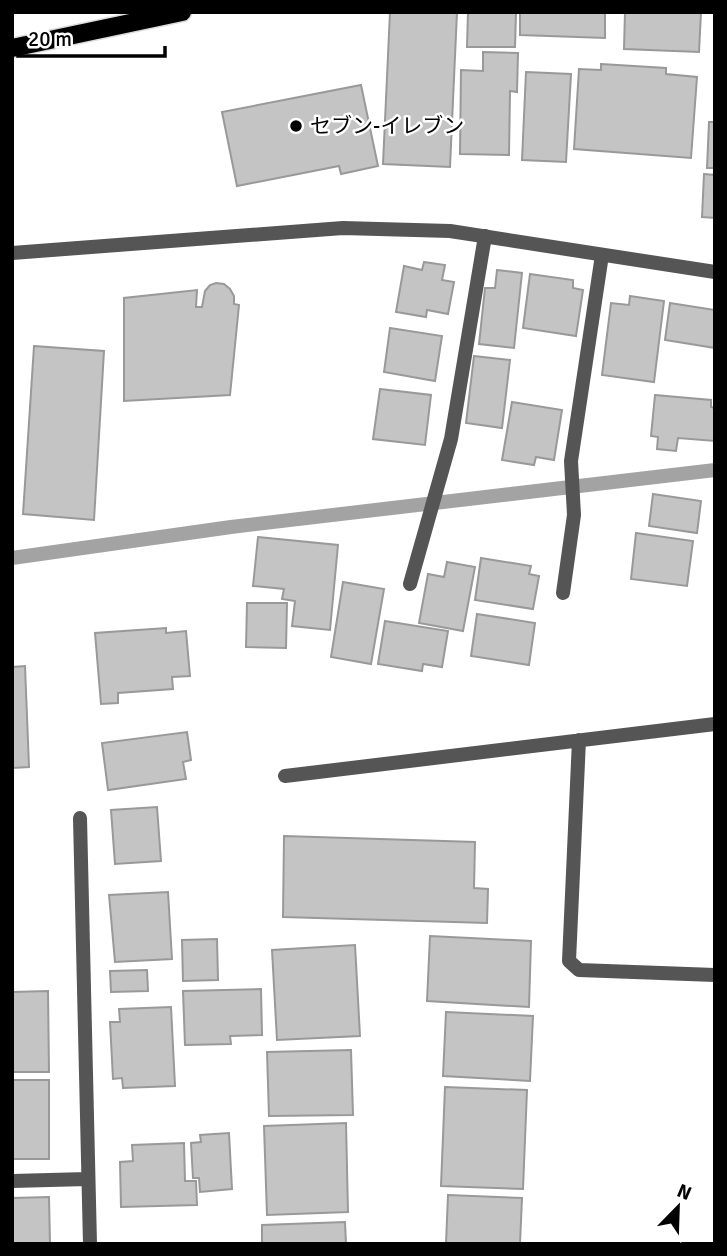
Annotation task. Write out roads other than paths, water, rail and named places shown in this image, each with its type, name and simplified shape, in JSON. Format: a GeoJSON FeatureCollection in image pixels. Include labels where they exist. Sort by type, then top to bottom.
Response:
{"type":"FeatureCollection","features":[{"type":"Feature","properties":{"kind":"main road"},"geometry":{"type":"LineString","coordinates":[[12,48],[182,12]]}},
{"type":"Feature","properties":{"kind":"street"},"geometry":{"type":"LineString","coordinates":[[12,253],[343,228],[450,231],[715,272]]}},
{"type":"Feature","properties":{"kind":"street"},"geometry":{"type":"LineString","coordinates":[[410,584],[451,439],[485,236]]}},
{"type":"Feature","properties":{"kind":"street"},"geometry":{"type":"LineString","coordinates":[[563,593],[574,515],[571,461],[602,255]]}},
{"type":"Feature","properties":{"kind":"street"},"geometry":{"type":"LineString","coordinates":[[285,776],[715,724]]}},
{"type":"Feature","properties":{"kind":"street"},"geometry":{"type":"LineString","coordinates":[[579,740],[569,961],[579,970],[715,975]]}},
{"type":"Feature","properties":{"kind":"street"},"geometry":{"type":"LineString","coordinates":[[80,818],[90,1244]]}},
{"type":"Feature","properties":{"kind":"street"},"geometry":{"type":"LineString","coordinates":[[12,1181],[87,1179]]}},
{"type":"Feature","properties":{"kind":"waterway"},"geometry":{"type":"LineString","coordinates":[[12,558],[231,527],[715,470]]}},
{"type":"Feature","properties":{"kind":"place","name":"セブン-イレブン"},"geometry":{"type":"Point","coordinates":[296,126]}}]}
